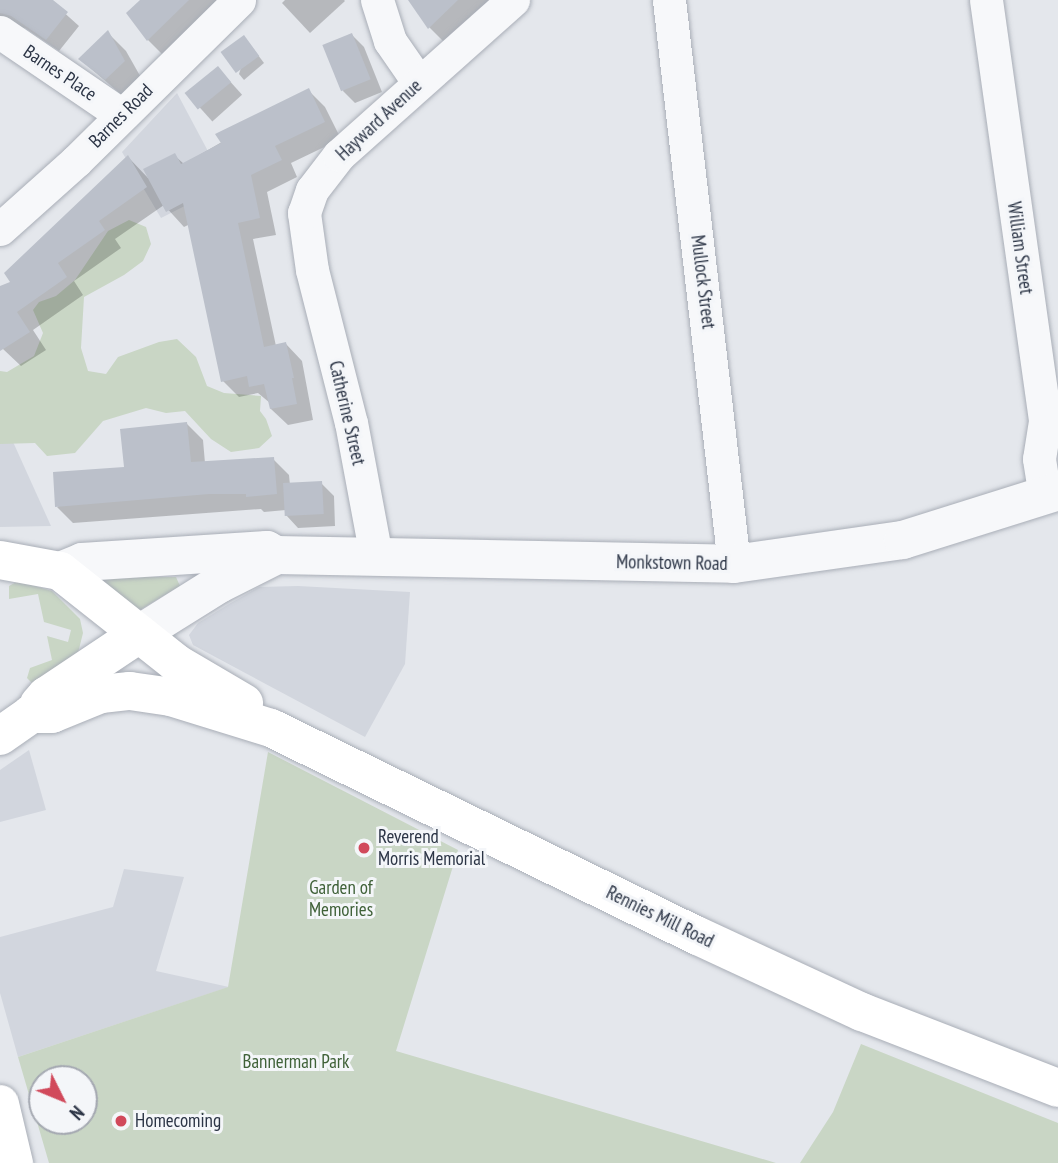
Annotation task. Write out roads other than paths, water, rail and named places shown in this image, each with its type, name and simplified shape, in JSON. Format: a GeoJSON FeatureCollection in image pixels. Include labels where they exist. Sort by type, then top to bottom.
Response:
{"type":"FeatureCollection","features":[{"type":"Feature","properties":{"kind":"main road","name":"Monkstown Road"},"geometry":{"type":"LineString","coordinates":[[0,561],[60,570]]}},
{"type":"Feature","properties":{"kind":"main road","name":"Rennies Mill Road"},"geometry":{"type":"LineString","coordinates":[[60,570],[176,663],[248,705],[271,728]]}},
{"type":"Feature","properties":{"kind":"main road"},"geometry":{"type":"LineString","coordinates":[[31,714],[46,696],[139,634]]}},
{"type":"Feature","properties":{"kind":"main road","name":"Rennies Mill Road"},"geometry":{"type":"LineString","coordinates":[[0,736],[31,714],[52,714],[101,694],[130,691],[171,697],[271,728],[825,995],[918,1035],[1058,1088]]}},
{"type":"Feature","properties":{"kind":"main road"},"geometry":{"type":"LineString","coordinates":[[0,1104],[14,1163]]}},
{"type":"Feature","properties":{"kind":"street","name":"Barnes Road"},"geometry":{"type":"LineString","coordinates":[[0,229],[76,160],[239,0]]}},
{"type":"Feature","properties":{"kind":"street"},"geometry":{"type":"LineString","coordinates":[[377,0],[390,41],[419,83]]}},
{"type":"Feature","properties":{"kind":"street","name":"Hayward Avenue"},"geometry":{"type":"LineString","coordinates":[[312,270],[304,213],[312,190],[339,155],[513,0]]}},
{"type":"Feature","properties":{"kind":"street","name":"Mullock Street"},"geometry":{"type":"LineString","coordinates":[[669,0],[734,564]]}},
{"type":"Feature","properties":{"kind":"street","name":"William Street"},"geometry":{"type":"LineString","coordinates":[[986,0],[1045,421],[1039,459],[1052,493]]}},
{"type":"Feature","properties":{"kind":"street","name":"Barnes Place"},"geometry":{"type":"LineString","coordinates":[[0,32],[120,114]]}},
{"type":"Feature","properties":{"kind":"street","name":"Catherine Street"},"geometry":{"type":"LineString","coordinates":[[312,270],[351,423],[376,556]]}},
{"type":"Feature","properties":{"kind":"street","name":"Monkstown Road"},"geometry":{"type":"LineString","coordinates":[[60,570],[82,562],[267,550],[276,555],[734,564],[903,540],[1052,493]]}},
{"type":"Feature","properties":{"kind":"street"},"geometry":{"type":"LineString","coordinates":[[139,634],[219,584],[263,565],[276,555]]}},
{"type":"Feature","properties":{"kind":"place","name":"Reverend Morris Memorial"},"geometry":{"type":"Point","coordinates":[364,848]}},
{"type":"Feature","properties":{"kind":"place","name":"Homecoming"},"geometry":{"type":"Point","coordinates":[121,1121]}},
{"type":"Feature","properties":{"kind":"park label","name":"Garden of Memories"},"geometry":{"type":"Point","coordinates":[341,899]}},
{"type":"Feature","properties":{"kind":"park label","name":"Bannerman Park"},"geometry":{"type":"Point","coordinates":[296,1062]}}]}
